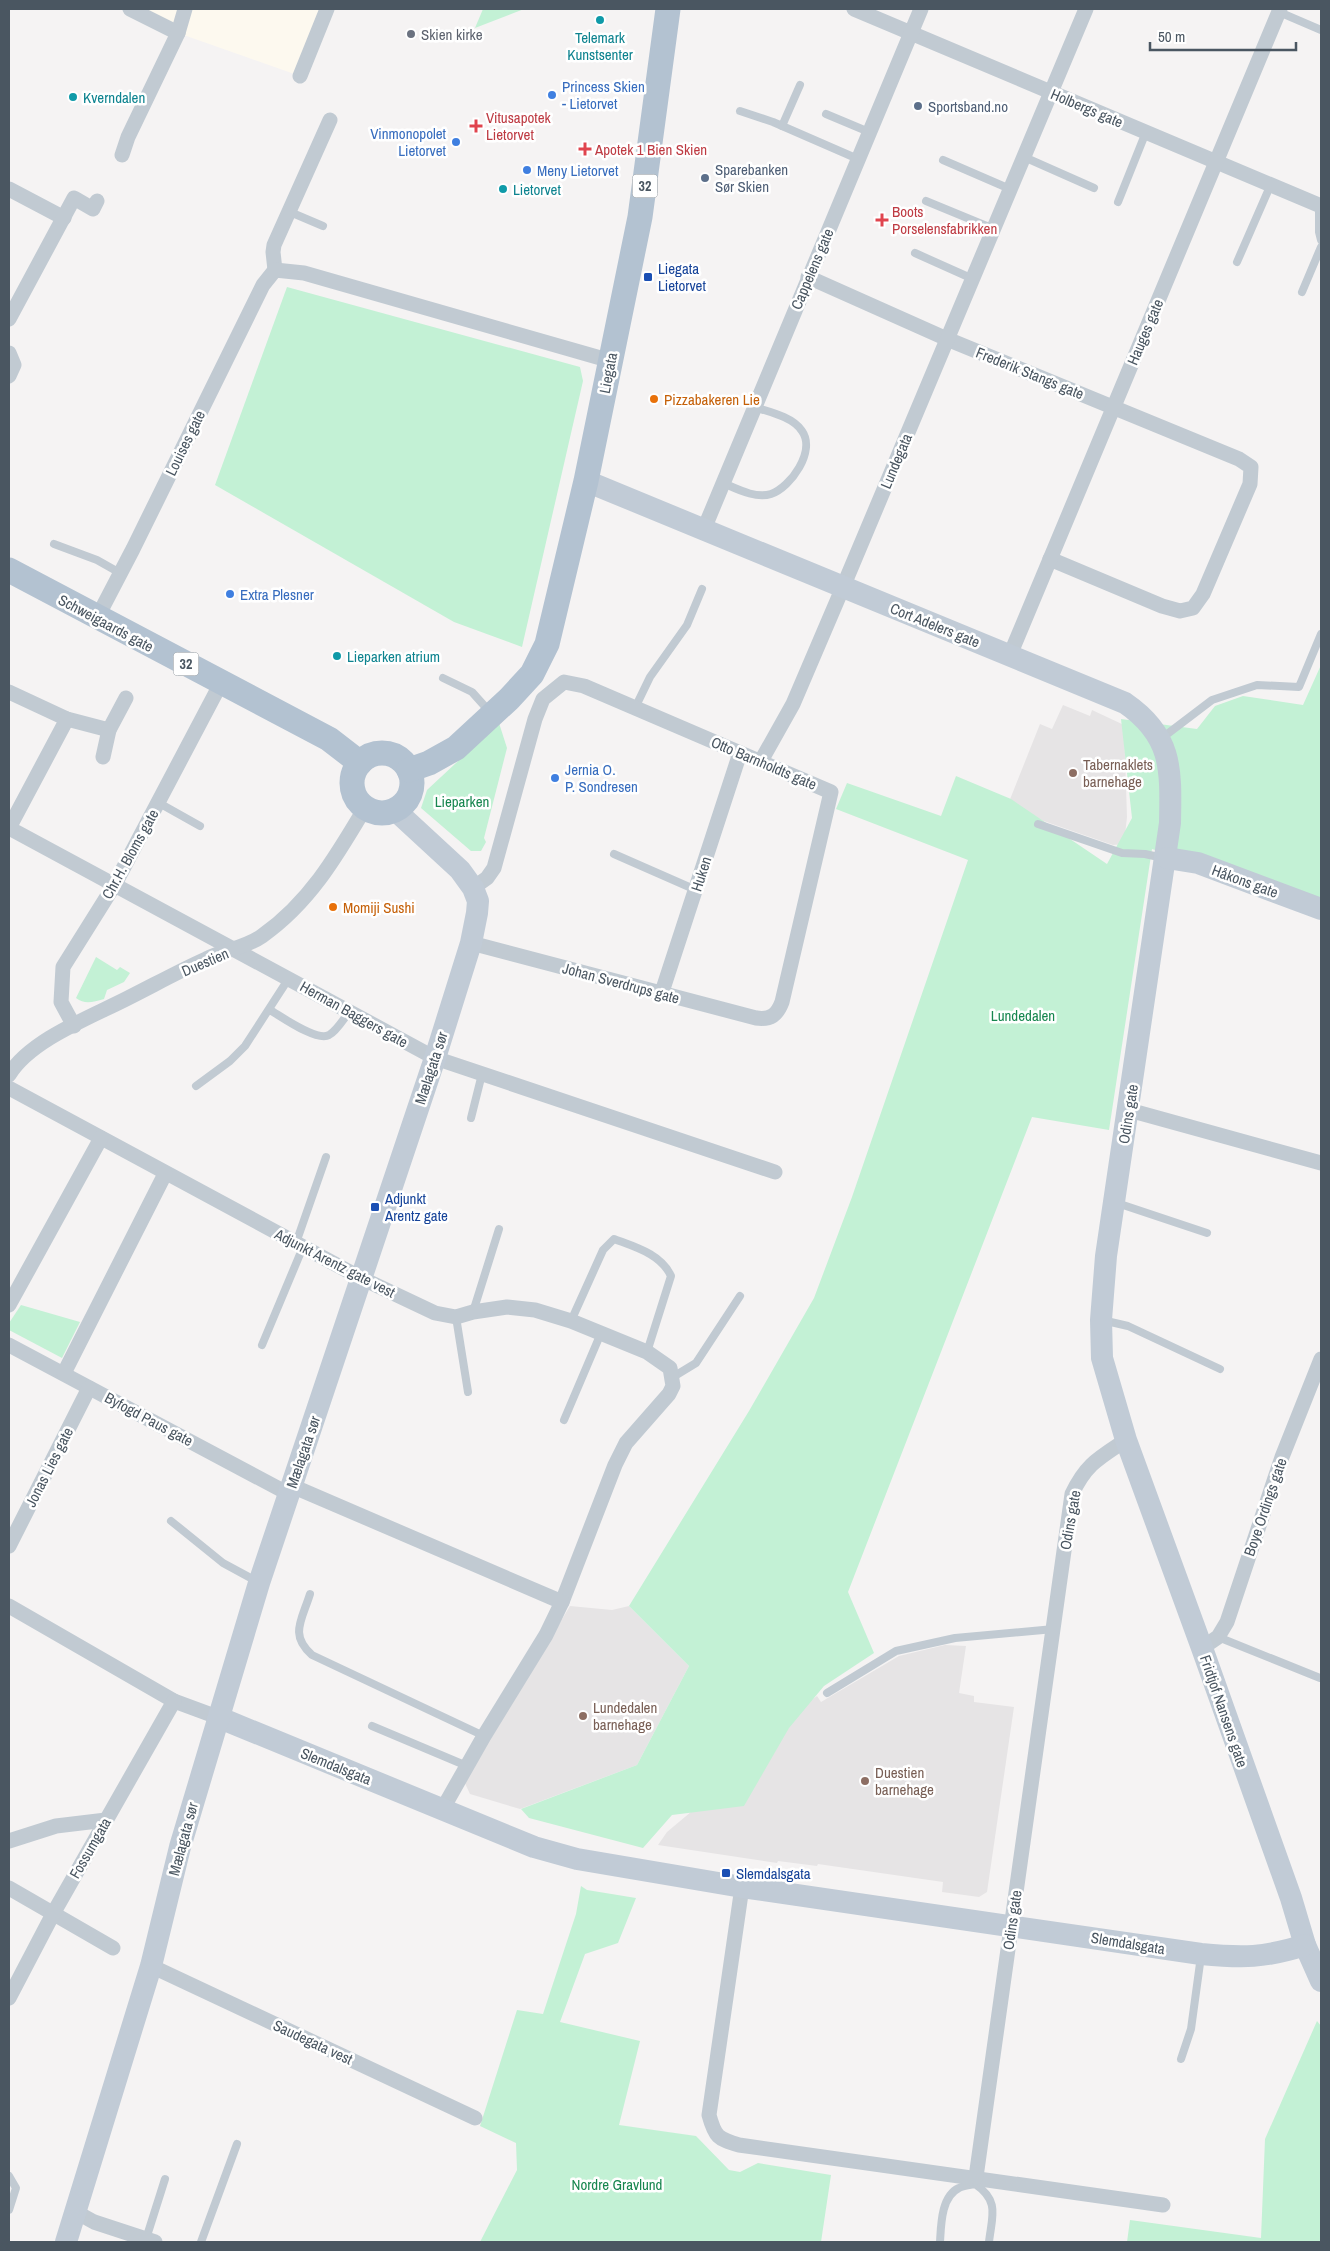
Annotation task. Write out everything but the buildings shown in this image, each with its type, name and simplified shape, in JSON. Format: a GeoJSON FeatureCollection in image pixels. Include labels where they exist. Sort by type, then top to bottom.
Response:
{"type":"FeatureCollection","features":[{"type":"Feature","properties":{"kind":"main road","name":"Liegata"},"geometry":{"type":"LineString","coordinates":[[492,715],[523,686],[540,661],[547,644],[586,481],[642,203],[668,9]]}},
{"type":"Feature","properties":{"kind":"main road","name":"Schweigaards gate"},"geometry":{"type":"LineString","coordinates":[[9,570],[329,739],[360,763]]}},
{"type":"Feature","properties":{"kind":"main road","name":"32"},"geometry":{"type":"LineString","coordinates":[[409,770],[446,755],[492,715]]}},
{"type":"Feature","properties":{"kind":"main road"},"geometry":{"type":"LineString","coordinates":[[386,754],[395,757],[409,770],[411,777],[410,793],[402,806],[383,813],[365,808],[358,800],[352,784],[353,776],[360,763],[368,757],[386,754]]}},
{"type":"Feature","properties":{"kind":"street"},"geometry":{"type":"LineString","coordinates":[[130,9],[178,33]]}},
{"type":"Feature","properties":{"kind":"street"},"geometry":{"type":"LineString","coordinates":[[122,155],[128,137],[178,33],[185,9]]}},
{"type":"Feature","properties":{"kind":"street"},"geometry":{"type":"LineString","coordinates":[[300,76],[326,9]]}},
{"type":"Feature","properties":{"kind":"street","name":"Holbergs gate"},"geometry":{"type":"LineString","coordinates":[[854,9],[1320,205]]}},
{"type":"Feature","properties":{"kind":"street","name":"Cappelens gate"},"geometry":{"type":"LineString","coordinates":[[704,530],[921,9]]}},
{"type":"Feature","properties":{"kind":"street","name":"Lundegata"},"geometry":{"type":"LineString","coordinates":[[761,761],[793,704],[1086,9]]}},
{"type":"Feature","properties":{"kind":"street","name":"Hauges gate"},"geometry":{"type":"LineString","coordinates":[[1010,655],[1280,10]]}},
{"type":"Feature","properties":{"kind":"street"},"geometry":{"type":"LineString","coordinates":[[330,120],[274,245],[275,270],[304,272],[611,361]]}},
{"type":"Feature","properties":{"kind":"street"},"geometry":{"type":"LineString","coordinates":[[9,189],[64,218]]}},
{"type":"Feature","properties":{"kind":"street"},"geometry":{"type":"LineString","coordinates":[[9,319],[74,198],[93,209],[98,201]]}},
{"type":"Feature","properties":{"kind":"street","name":"Louises gate"},"geometry":{"type":"LineString","coordinates":[[97,618],[263,285],[275,270]]}},
{"type":"Feature","properties":{"kind":"street","name":"Frederik Stangs gate"},"geometry":{"type":"LineString","coordinates":[[808,277],[947,339],[1239,458],[1252,467],[1250,484],[1203,594],[1193,608],[1180,611],[1162,606],[1050,559]]}},
{"type":"Feature","properties":{"kind":"street"},"geometry":{"type":"LineString","coordinates":[[9,352],[14,364],[9,376]]}},
{"type":"Feature","properties":{"kind":"street","name":"Cort Adelers gate"},"geometry":{"type":"LineString","coordinates":[[586,481],[1125,703],[1144,716],[1161,739],[1171,779],[1167,858]]}},
{"type":"Feature","properties":{"kind":"street","name":"Chr.H. Bloms gate"},"geometry":{"type":"LineString","coordinates":[[74,1026],[61,1002],[63,967],[114,884],[159,803],[220,682]]}},
{"type":"Feature","properties":{"kind":"street","name":"Otto Barnholdts gate"},"geometry":{"type":"LineString","coordinates":[[474,888],[488,878],[494,868],[535,719],[543,699],[564,682],[584,686],[761,761],[831,792],[782,1002],[778,1012],[772,1017]]}},
{"type":"Feature","properties":{"kind":"street"},"geometry":{"type":"LineString","coordinates":[[9,692],[67,719],[109,730]]}},
{"type":"Feature","properties":{"kind":"street"},"geometry":{"type":"LineString","coordinates":[[103,756],[109,730],[126,698]]}},
{"type":"Feature","properties":{"kind":"street"},"geometry":{"type":"LineString","coordinates":[[9,828],[67,719]]}},
{"type":"Feature","properties":{"kind":"street","name":"Huken"},"geometry":{"type":"LineString","coordinates":[[662,995],[740,753]]}},
{"type":"Feature","properties":{"kind":"street","name":"Duestien"},"geometry":{"type":"LineString","coordinates":[[9,1075],[15,1064],[39,1046],[74,1026],[207,958],[260,938],[287,917],[309,895],[327,871],[365,808]]}},
{"type":"Feature","properties":{"kind":"street"},"geometry":{"type":"LineString","coordinates":[[395,810],[460,870],[474,888]]}},
{"type":"Feature","properties":{"kind":"street","name":"Herman Baggers gate"},"geometry":{"type":"LineString","coordinates":[[9,828],[435,1058],[775,1172]]}},
{"type":"Feature","properties":{"kind":"street","name":"Håkons gate"},"geometry":{"type":"LineString","coordinates":[[1167,858],[1198,863],[1321,909]]}},
{"type":"Feature","properties":{"kind":"street","name":"Odins gate"},"geometry":{"type":"LineString","coordinates":[[975,2180],[1072,1494],[1080,1478],[1091,1463],[1126,1440],[1102,1358],[1100,1320],[1106,1256],[1167,858]]}},
{"type":"Feature","properties":{"kind":"street","name":"Mælagata sør"},"geometry":{"type":"LineString","coordinates":[[66,2242],[151,1966],[180,1847],[259,1583],[435,1058],[471,943],[478,913],[478,901],[474,888]]}},
{"type":"Feature","properties":{"kind":"street","name":"Johan Sverdrups gate"},"geometry":{"type":"LineString","coordinates":[[471,943],[662,995],[756,1018],[772,1017]]}},
{"type":"Feature","properties":{"kind":"street","name":"Adjunkt Arentz gate vest"},"geometry":{"type":"LineString","coordinates":[[9,1088],[165,1174],[361,1278],[435,1313],[456,1317],[473,1312],[507,1307],[535,1310],[571,1321],[647,1352],[663,1361],[670,1368],[673,1377]]}},
{"type":"Feature","properties":{"kind":"street"},"geometry":{"type":"LineString","coordinates":[[1129,1110],[1321,1163]]}},
{"type":"Feature","properties":{"kind":"street"},"geometry":{"type":"LineString","coordinates":[[9,1305],[101,1138]]}},
{"type":"Feature","properties":{"kind":"street"},"geometry":{"type":"LineString","coordinates":[[64,1373],[165,1174]]}},
{"type":"Feature","properties":{"kind":"street","name":"Byfogd Paus gate"},"geometry":{"type":"LineString","coordinates":[[9,1345],[89,1388],[290,1490],[562,1602]]}},
{"type":"Feature","properties":{"kind":"street","name":"Boye Ordings gate"},"geometry":{"type":"LineString","coordinates":[[1210,1642],[1227,1622],[1282,1457],[1320,1368]]}},
{"type":"Feature","properties":{"kind":"street"},"geometry":{"type":"LineString","coordinates":[[442,1810],[484,1736],[546,1635],[562,1602],[615,1465],[626,1443],[670,1394],[673,1386],[673,1377]]}},
{"type":"Feature","properties":{"kind":"street","name":"Jonas Lies gate"},"geometry":{"type":"LineString","coordinates":[[9,1546],[89,1388]]}},
{"type":"Feature","properties":{"kind":"street","name":"Fridtjof Nansens gate"},"geometry":{"type":"LineString","coordinates":[[1126,1440],[1210,1642],[1305,1945],[1321,1981]]}},
{"type":"Feature","properties":{"kind":"street","name":"Slemdalsgata"},"geometry":{"type":"LineString","coordinates":[[9,1606],[174,1701],[220,1718],[534,1847],[577,1859],[742,1888],[1201,1954],[1246,1958],[1279,1953],[1305,1945]]}},
{"type":"Feature","properties":{"kind":"street","name":"Fossumgata"},"geometry":{"type":"LineString","coordinates":[[9,1998],[54,1912],[174,1701]]}},
{"type":"Feature","properties":{"kind":"street"},"geometry":{"type":"LineString","coordinates":[[9,1841],[56,1826],[106,1820]]}},
{"type":"Feature","properties":{"kind":"street"},"geometry":{"type":"LineString","coordinates":[[9,1888],[114,1948]]}},
{"type":"Feature","properties":{"kind":"street"},"geometry":{"type":"LineString","coordinates":[[742,1888],[709,2115],[714,2133],[724,2140],[739,2145],[975,2180],[1163,2204]]}},
{"type":"Feature","properties":{"kind":"street","name":"Saudegata vest"},"geometry":{"type":"LineString","coordinates":[[151,1966],[475,2118]]}},
{"type":"Feature","properties":{"kind":"street"},"geometry":{"type":"LineString","coordinates":[[76,2212],[94,2222],[150,2241]]}},
{"type":"Feature","properties":{"kind":"lane"},"geometry":{"type":"LineString","coordinates":[[1280,10],[1321,30]]}},
{"type":"Feature","properties":{"kind":"lane"},"geometry":{"type":"LineString","coordinates":[[782,126],[800,85]]}},
{"type":"Feature","properties":{"kind":"lane"},"geometry":{"type":"LineString","coordinates":[[740,111],[782,126],[858,159]]}},
{"type":"Feature","properties":{"kind":"lane"},"geometry":{"type":"LineString","coordinates":[[826,114],[869,132]]}},
{"type":"Feature","properties":{"kind":"lane"},"geometry":{"type":"LineString","coordinates":[[1118,202],[1146,132]]}},
{"type":"Feature","properties":{"kind":"lane"},"geometry":{"type":"LineString","coordinates":[[1024,157],[1094,188]]}},
{"type":"Feature","properties":{"kind":"lane"},"geometry":{"type":"LineString","coordinates":[[943,160],[1010,190]]}},
{"type":"Feature","properties":{"kind":"lane"},"geometry":{"type":"LineString","coordinates":[[1237,262],[1271,184]]}},
{"type":"Feature","properties":{"kind":"lane"},"geometry":{"type":"LineString","coordinates":[[926,200],[994,229]]}},
{"type":"Feature","properties":{"kind":"lane"},"geometry":{"type":"LineString","coordinates":[[1320,205],[1319,232],[1321,240]]}},
{"type":"Feature","properties":{"kind":"lane"},"geometry":{"type":"LineString","coordinates":[[290,212],[323,226]]}},
{"type":"Feature","properties":{"kind":"lane"},"geometry":{"type":"LineString","coordinates":[[1302,292],[1321,247]]}},
{"type":"Feature","properties":{"kind":"lane"},"geometry":{"type":"LineString","coordinates":[[914,253],[973,279]]}},
{"type":"Feature","properties":{"kind":"lane"},"geometry":{"type":"LineString","coordinates":[[723,483],[742,491],[760,495],[771,494],[793,479],[807,449],[807,442],[802,431],[795,424],[754,407]]}},
{"type":"Feature","properties":{"kind":"lane"},"geometry":{"type":"LineString","coordinates":[[54,544],[91,557],[120,573]]}},
{"type":"Feature","properties":{"kind":"lane"},"geometry":{"type":"LineString","coordinates":[[635,708],[650,677],[687,626],[702,589]]}},
{"type":"Feature","properties":{"kind":"lane"},"geometry":{"type":"LineString","coordinates":[[1161,739],[1212,700],[1257,685],[1299,687],[1321,634]]}},
{"type":"Feature","properties":{"kind":"lane"},"geometry":{"type":"LineString","coordinates":[[443,678],[472,692],[492,715]]}},
{"type":"Feature","properties":{"kind":"lane"},"geometry":{"type":"LineString","coordinates":[[159,803],[200,826]]}},
{"type":"Feature","properties":{"kind":"lane"},"geometry":{"type":"LineString","coordinates":[[1038,824],[1122,853],[1145,854],[1167,858]]}},
{"type":"Feature","properties":{"kind":"lane"},"geometry":{"type":"LineString","coordinates":[[614,854],[696,890]]}},
{"type":"Feature","properties":{"kind":"lane"},"geometry":{"type":"LineString","coordinates":[[196,1086],[230,1061],[245,1046],[289,978]]}},
{"type":"Feature","properties":{"kind":"lane"},"geometry":{"type":"LineString","coordinates":[[270,1010],[311,1034],[322,1038],[331,1035],[350,1011]]}},
{"type":"Feature","properties":{"kind":"lane"},"geometry":{"type":"LineString","coordinates":[[471,1118],[482,1074]]}},
{"type":"Feature","properties":{"kind":"lane"},"geometry":{"type":"LineString","coordinates":[[262,1345],[299,1245],[326,1157]]}},
{"type":"Feature","properties":{"kind":"lane"},"geometry":{"type":"LineString","coordinates":[[1114,1202],[1207,1233]]}},
{"type":"Feature","properties":{"kind":"lane"},"geometry":{"type":"LineString","coordinates":[[473,1312],[500,1229]]}},
{"type":"Feature","properties":{"kind":"lane"},"geometry":{"type":"LineString","coordinates":[[571,1321],[603,1250],[609,1242],[614,1239],[634,1246],[653,1256],[668,1270],[671,1276],[647,1352]]}},
{"type":"Feature","properties":{"kind":"lane"},"geometry":{"type":"LineString","coordinates":[[673,1377],[696,1363],[740,1296]]}},
{"type":"Feature","properties":{"kind":"lane"},"geometry":{"type":"LineString","coordinates":[[456,1317],[468,1392]]}},
{"type":"Feature","properties":{"kind":"lane"},"geometry":{"type":"LineString","coordinates":[[1100,1320],[1128,1326],[1220,1369]]}},
{"type":"Feature","properties":{"kind":"lane"},"geometry":{"type":"LineString","coordinates":[[564,1420],[602,1333]]}},
{"type":"Feature","properties":{"kind":"lane"},"geometry":{"type":"LineString","coordinates":[[171,1521],[223,1563],[259,1583]]}},
{"type":"Feature","properties":{"kind":"lane"},"geometry":{"type":"LineString","coordinates":[[310,1594],[297,1634],[302,1646],[312,1655],[484,1736]]}},
{"type":"Feature","properties":{"kind":"lane"},"geometry":{"type":"LineString","coordinates":[[827,1693],[896,1651],[955,1638],[1054,1630]]}},
{"type":"Feature","properties":{"kind":"lane"},"geometry":{"type":"LineString","coordinates":[[1210,1642],[1320,1678]]}},
{"type":"Feature","properties":{"kind":"lane"},"geometry":{"type":"LineString","coordinates":[[372,1726],[467,1766]]}},
{"type":"Feature","properties":{"kind":"lane"},"geometry":{"type":"LineString","coordinates":[[1181,2060],[1191,2029],[1201,1954]]}},
{"type":"Feature","properties":{"kind":"lane"},"geometry":{"type":"LineString","coordinates":[[201,2242],[237,2144]]}},
{"type":"Feature","properties":{"kind":"lane"},"geometry":{"type":"LineString","coordinates":[[9,2176],[16,2188],[9,2210]]}},
{"type":"Feature","properties":{"kind":"lane"},"geometry":{"type":"LineString","coordinates":[[150,2241],[165,2179]]}},
{"type":"Feature","properties":{"kind":"lane"},"geometry":{"type":"LineString","coordinates":[[940,2242],[942,2217],[949,2198],[958,2188],[975,2180],[987,2193],[993,2207],[989,2242]]}},
{"type":"Feature","properties":{"kind":"shaded area"},"geometry":{"type":"Polygon","coordinates":[[[130,9],[327,9],[300,76],[178,33],[130,9]]]}},
{"type":"Feature","properties":{"kind":"shaded area","name":"Tabernaklets barnehage"},"geometry":{"type":"Polygon","coordinates":[[[1063,705],[1090,716],[1092,710],[1124,725],[1127,817],[1124,844],[1113,845],[1035,818],[995,837],[1040,724],[1052,729],[1063,705]]]}},
{"type":"Feature","properties":{"kind":"shaded area","name":"Lundedalen barnehage"},"geometry":{"type":"Polygon","coordinates":[[[570,1606],[612,1610],[629,1606],[689,1666],[637,1765],[520,1809],[470,1794],[464,1781],[570,1606]]]}},
{"type":"Feature","properties":{"kind":"shaded area","name":"Duestien barnehage"},"geometry":{"type":"Polygon","coordinates":[[[945,1645],[966,1646],[959,1693],[974,1696],[974,1702],[1014,1707],[987,1892],[979,1897],[942,1892],[943,1882],[818,1864],[817,1866],[778,1861],[777,1863],[658,1845],[667,1832],[704,1801],[802,1707],[817,1696],[821,1702],[899,1656],[945,1645]]]}},
{"type":"Feature","properties":{"kind":"green space"},"geometry":{"type":"Polygon","coordinates":[[[483,9],[524,9],[475,28],[483,9]]]}},
{"type":"Feature","properties":{"kind":"green space"},"geometry":{"type":"Polygon","coordinates":[[[287,287],[580,367],[583,381],[522,647],[454,622],[215,485],[287,287]]]}},
{"type":"Feature","properties":{"kind":"green space","name":"Lundedalen"},"geometry":{"type":"Polygon","coordinates":[[[1321,665],[1321,904],[1152,849],[1109,1130],[1032,1117],[848,1592],[874,1653],[824,1686],[789,1728],[744,1806],[672,1815],[643,1848],[529,1818],[521,1809],[637,1765],[689,1666],[629,1606],[749,1411],[814,1298],[852,1197],[968,860],[836,809],[847,783],[941,816],[956,776],[1011,799],[1107,864],[1132,818],[1121,719],[1197,729],[1215,706],[1243,696],[1303,705],[1321,665]]]}},
{"type":"Feature","properties":{"kind":"green space","name":"Lieparken"},"geometry":{"type":"Polygon","coordinates":[[[499,723],[507,748],[484,838],[486,842],[481,851],[471,851],[421,808],[427,790],[499,723]]]}},
{"type":"Feature","properties":{"kind":"green space"},"geometry":{"type":"Polygon","coordinates":[[[96,957],[117,970],[120,967],[130,973],[124,982],[107,990],[104,999],[83,1002],[76,998],[96,957]]]}},
{"type":"Feature","properties":{"kind":"green space"},"geometry":{"type":"Polygon","coordinates":[[[21,1305],[80,1322],[62,1358],[9,1330],[9,1323],[21,1305]]]}},
{"type":"Feature","properties":{"kind":"green space","name":"Nordre Gravlund"},"geometry":{"type":"Polygon","coordinates":[[[581,1886],[587,1890],[636,1898],[618,1943],[585,1954],[560,2022],[640,2041],[619,2125],[696,2136],[729,2170],[740,2172],[758,2163],[831,2175],[821,2242],[480,2242],[517,2170],[516,2143],[480,2126],[517,2010],[543,2014],[576,1914],[581,1886]]]}},
{"type":"Feature","properties":{"kind":"green space"},"geometry":{"type":"Polygon","coordinates":[[[1317,2021],[1321,2026],[1321,2242],[1127,2242],[1130,2220],[1261,2238],[1265,2139],[1317,2021]]]}},
{"type":"Feature","properties":{"kind":"place","name":"Telemark Kunstsenter"},"geometry":{"type":"Point","coordinates":[600,20]}},
{"type":"Feature","properties":{"kind":"place","name":"Skien kirke"},"geometry":{"type":"Point","coordinates":[411,34]}},
{"type":"Feature","properties":{"kind":"place","name":"Princess Skien - Lietorvet"},"geometry":{"type":"Point","coordinates":[552,95]}},
{"type":"Feature","properties":{"kind":"place","name":"Kverndalen"},"geometry":{"type":"Point","coordinates":[73,97]}},
{"type":"Feature","properties":{"kind":"place","name":"Sportsband.no"},"geometry":{"type":"Point","coordinates":[918,106]}},
{"type":"Feature","properties":{"kind":"place","name":"Vitusapotek Lietorvet"},"geometry":{"type":"Point","coordinates":[476,126]}},
{"type":"Feature","properties":{"kind":"place","name":"Vinmonopolet Lietorvet"},"geometry":{"type":"Point","coordinates":[456,142]}},
{"type":"Feature","properties":{"kind":"place","name":"Apotek 1 Bien Skien"},"geometry":{"type":"Point","coordinates":[585,149]}},
{"type":"Feature","properties":{"kind":"place","name":"Meny Lietorvet"},"geometry":{"type":"Point","coordinates":[527,170]}},
{"type":"Feature","properties":{"kind":"place","name":"Sparebanken Sør Skien"},"geometry":{"type":"Point","coordinates":[705,178]}},
{"type":"Feature","properties":{"kind":"place","name":"Lietorvet"},"geometry":{"type":"Point","coordinates":[503,189]}},
{"type":"Feature","properties":{"kind":"place","name":"Boots Porselensfabrikken"},"geometry":{"type":"Point","coordinates":[882,220]}},
{"type":"Feature","properties":{"kind":"place","name":"Liegata Lietorvet"},"geometry":{"type":"Point","coordinates":[648,277]}},
{"type":"Feature","properties":{"kind":"place","name":"Pizzabakeren Lie"},"geometry":{"type":"Point","coordinates":[654,399]}},
{"type":"Feature","properties":{"kind":"place","name":"Extra Plesner"},"geometry":{"type":"Point","coordinates":[230,594]}},
{"type":"Feature","properties":{"kind":"place","name":"Lieparken atrium"},"geometry":{"type":"Point","coordinates":[337,656]}},
{"type":"Feature","properties":{"kind":"place","name":"Tabernaklets barnehage"},"geometry":{"type":"Point","coordinates":[1073,773]}},
{"type":"Feature","properties":{"kind":"place","name":"Jernia O. P. Sondresen"},"geometry":{"type":"Point","coordinates":[555,778]}},
{"type":"Feature","properties":{"kind":"place","name":"Momiji Sushi"},"geometry":{"type":"Point","coordinates":[333,907]}},
{"type":"Feature","properties":{"kind":"place","name":"Adjunkt Arentz gate"},"geometry":{"type":"Point","coordinates":[375,1207]}},
{"type":"Feature","properties":{"kind":"place","name":"Lundedalen barnehage"},"geometry":{"type":"Point","coordinates":[583,1716]}},
{"type":"Feature","properties":{"kind":"place","name":"Duestien barnehage"},"geometry":{"type":"Point","coordinates":[865,1781]}},
{"type":"Feature","properties":{"kind":"place","name":"Slemdalsgata"},"geometry":{"type":"Point","coordinates":[726,1873]}}]}
